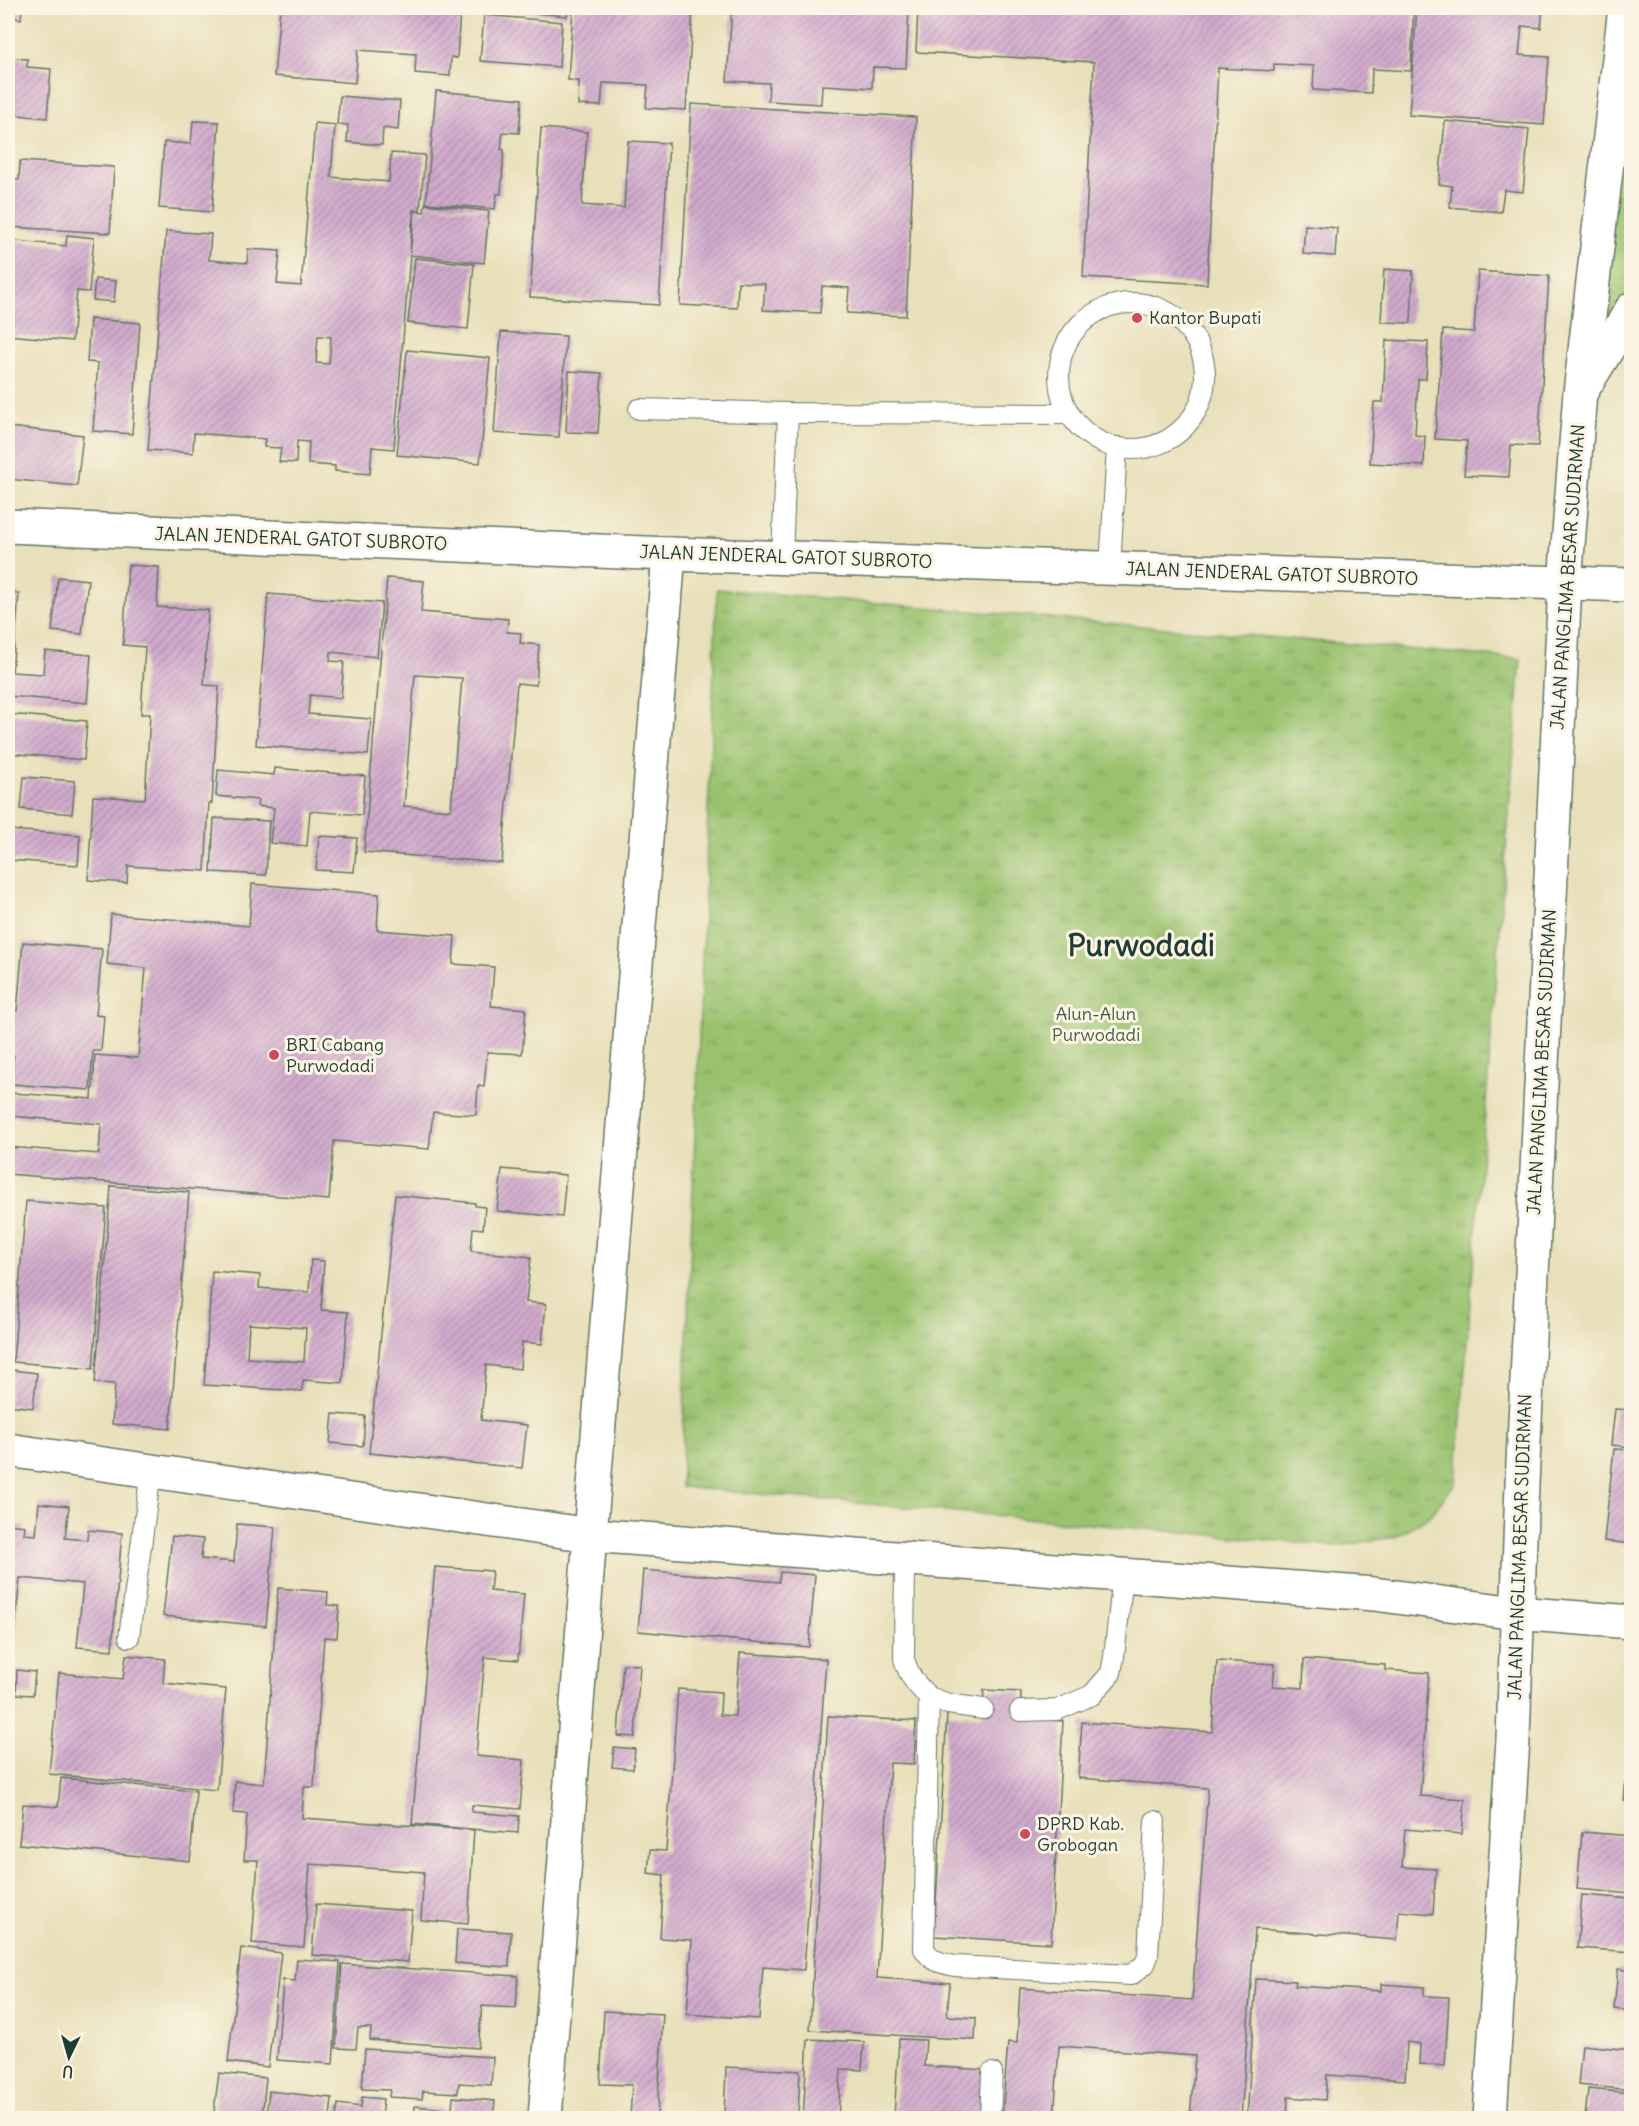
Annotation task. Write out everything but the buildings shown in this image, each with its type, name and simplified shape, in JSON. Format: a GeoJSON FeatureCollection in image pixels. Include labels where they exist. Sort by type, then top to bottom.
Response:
{"type":"FeatureCollection","features":[{"type":"Feature","properties":{"kind":"main road","name":"JALAN PANGLIMA BESAR SUDIRMAN"},"geometry":{"type":"LineString","coordinates":[[1490,2118],[1513,1738],[1516,1613],[1565,583],[1580,393],[1625,8]]}},
{"type":"Feature","properties":{"kind":"main road"},"geometry":{"type":"LineString","coordinates":[[1580,393],[1632,309]]}},
{"type":"Feature","properties":{"kind":"main road","name":"JALAN JENDERAL GATOT SUBROTO"},"geometry":{"type":"LineString","coordinates":[[8,526],[669,554],[1632,585]]}},
{"type":"Feature","properties":{"kind":"main road"},"geometry":{"type":"LineString","coordinates":[[545,2118],[669,554]]}},
{"type":"Feature","properties":{"kind":"main road"},"geometry":{"type":"LineString","coordinates":[[8,1450],[590,1535],[1374,1594],[1516,1613],[1632,1622]]}},
{"type":"Feature","properties":{"kind":"lane"},"geometry":{"type":"LineString","coordinates":[[1130,302],[1151,305],[1171,314],[1188,328],[1201,349],[1206,373],[1203,397],[1192,418],[1175,436],[1153,446],[1129,449],[1105,445],[1084,432],[1068,414],[1060,394],[1058,372],[1062,351],[1073,332],[1089,316],[1108,306],[1130,302]]}},
{"type":"Feature","properties":{"kind":"lane"},"geometry":{"type":"LineString","coordinates":[[639,410],[1068,414]]}},
{"type":"Feature","properties":{"kind":"lane"},"geometry":{"type":"LineString","coordinates":[[782,557],[788,413]]}},
{"type":"Feature","properties":{"kind":"lane"},"geometry":{"type":"LineString","coordinates":[[1110,568],[1117,447]]}},
{"type":"Feature","properties":{"kind":"lane"},"geometry":{"type":"LineString","coordinates":[[129,1637],[151,1471]]}},
{"type":"Feature","properties":{"kind":"lane"},"geometry":{"type":"LineString","coordinates":[[905,1559],[904,1659],[908,1673],[914,1683],[929,1697],[948,1704],[983,1709]]}},
{"type":"Feature","properties":{"kind":"lane"},"geometry":{"type":"LineString","coordinates":[[1020,1711],[1057,1710],[1092,1695],[1111,1673],[1123,1575]]}},
{"type":"Feature","properties":{"kind":"lane"},"geometry":{"type":"LineString","coordinates":[[929,1697],[924,1949],[936,1962],[955,1966],[1122,1975],[1131,1975],[1138,1971],[1145,1964],[1148,1956],[1155,1821]]}},
{"type":"Feature","properties":{"kind":"lane"},"geometry":{"type":"LineString","coordinates":[[990,2118],[992,2073]]}},
{"type":"Feature","properties":{"kind":"green space"},"geometry":{"type":"Polygon","coordinates":[[[1631,8],[1631,304],[1582,386],[1631,8]]]}},
{"type":"Feature","properties":{"kind":"green space","name":"Alun-Alun Purwodadi"},"geometry":{"type":"Polygon","coordinates":[[[717,589],[1521,659],[1456,1482],[1431,1515],[1395,1537],[1336,1546],[681,1487],[717,589]]]}},
{"type":"Feature","properties":{"kind":"place","name":"Kantor Bupati"},"geometry":{"type":"Point","coordinates":[1137,318]}},
{"type":"Feature","properties":{"kind":"place","name":"BRI Cabang Purwodadi"},"geometry":{"type":"Point","coordinates":[274,1055]}},
{"type":"Feature","properties":{"kind":"place","name":"DPRD Kab. Grobogan"},"geometry":{"type":"Point","coordinates":[1025,1834]}},
{"type":"Feature","properties":{"kind":"district","name":"Purwodadi"},"geometry":{"type":"Point","coordinates":[1141,946]}}]}
